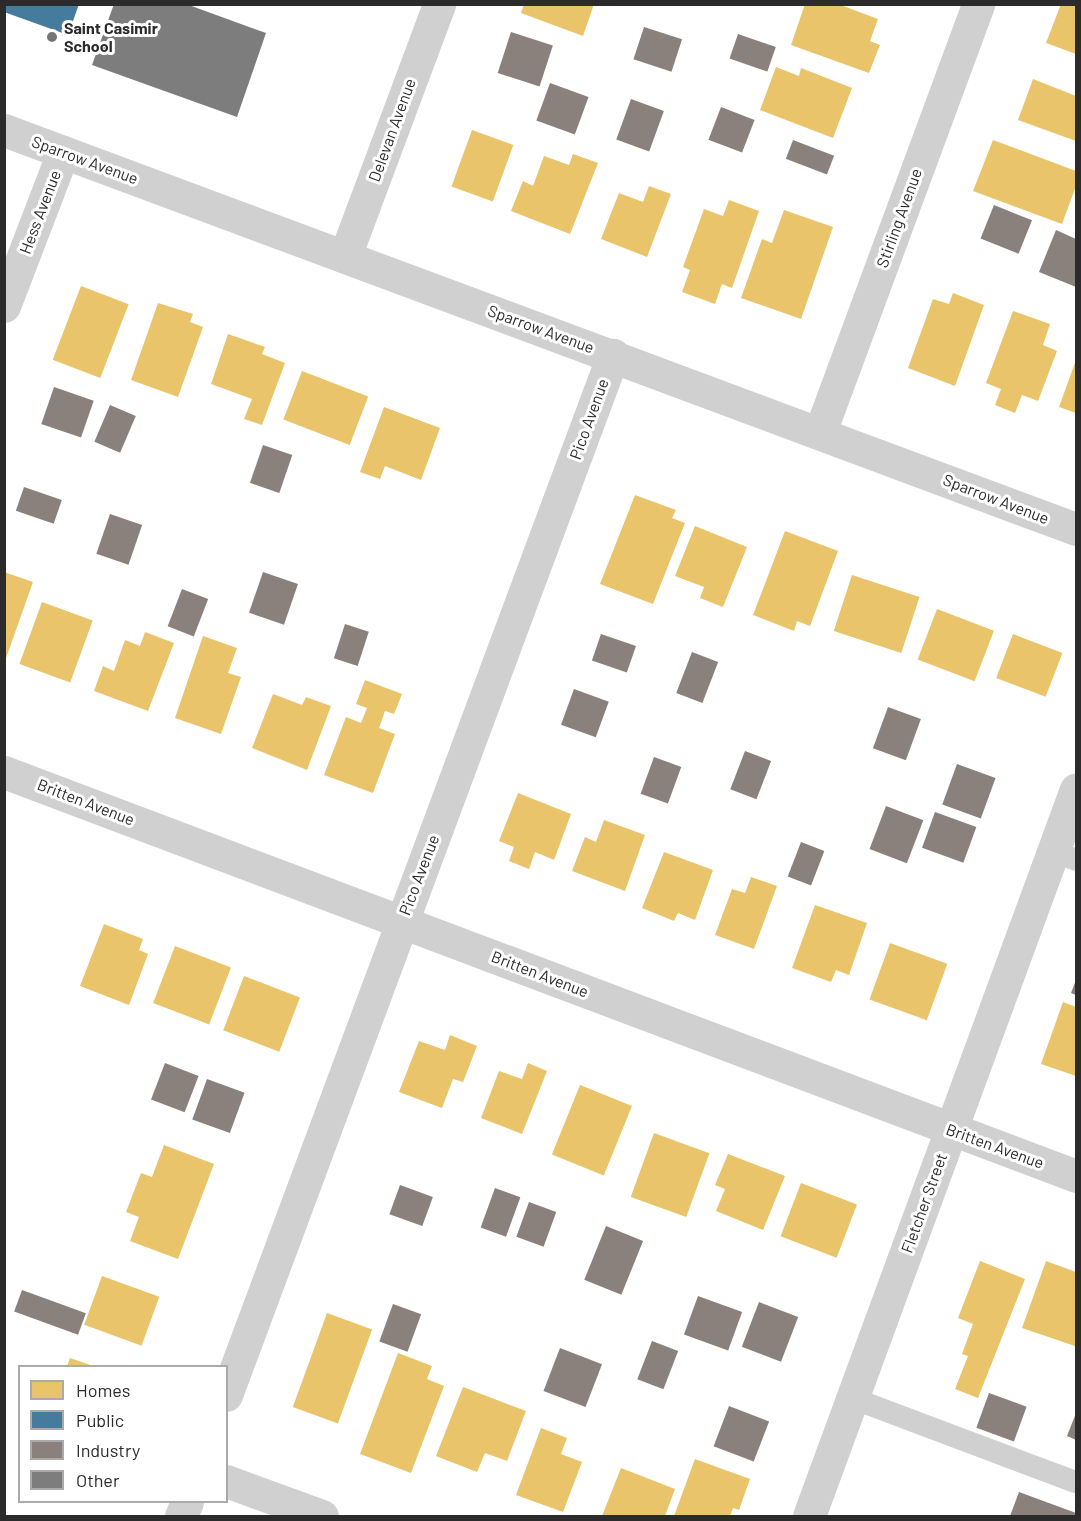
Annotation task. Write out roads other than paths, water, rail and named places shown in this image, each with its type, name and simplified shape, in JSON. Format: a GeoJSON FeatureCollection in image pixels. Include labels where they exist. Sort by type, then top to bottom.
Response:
{"type":"FeatureCollection","features":[{"type":"Feature","properties":{"kind":"street","name":"Delevan Avenue"},"geometry":{"type":"LineString","coordinates":[[345,256],[439,4]]}},
{"type":"Feature","properties":{"kind":"street","name":"Stirling Avenue"},"geometry":{"type":"LineString","coordinates":[[820,432],[978,4]]}},
{"type":"Feature","properties":{"kind":"street","name":"Sparrow Avenue"},"geometry":{"type":"LineString","coordinates":[[4,130],[1077,529]]}},
{"type":"Feature","properties":{"kind":"street","name":"Hess Avenue"},"geometry":{"type":"LineString","coordinates":[[4,306],[63,152]]}},
{"type":"Feature","properties":{"kind":"street","name":"Pico Avenue"},"geometry":{"type":"LineString","coordinates":[[228,1390],[613,355]]}},
{"type":"Feature","properties":{"kind":"street","name":"Britten Avenue"},"geometry":{"type":"LineString","coordinates":[[4,772],[1077,1176]]}},
{"type":"Feature","properties":{"kind":"street","name":"Fletcher Street"},"geometry":{"type":"LineString","coordinates":[[809,1516],[950,1130],[1065,856],[1077,789]]}},
{"type":"Feature","properties":{"kind":"street"},"geometry":{"type":"LineString","coordinates":[[228,1482],[322,1516]]}},
{"type":"Feature","properties":{"kind":"lane"},"geometry":{"type":"LineString","coordinates":[[852,1398],[1077,1482]]}},
{"type":"Feature","properties":{"kind":"place","name":"Saint Casimir School"},"geometry":{"type":"Point","coordinates":[52,37]}}]}
